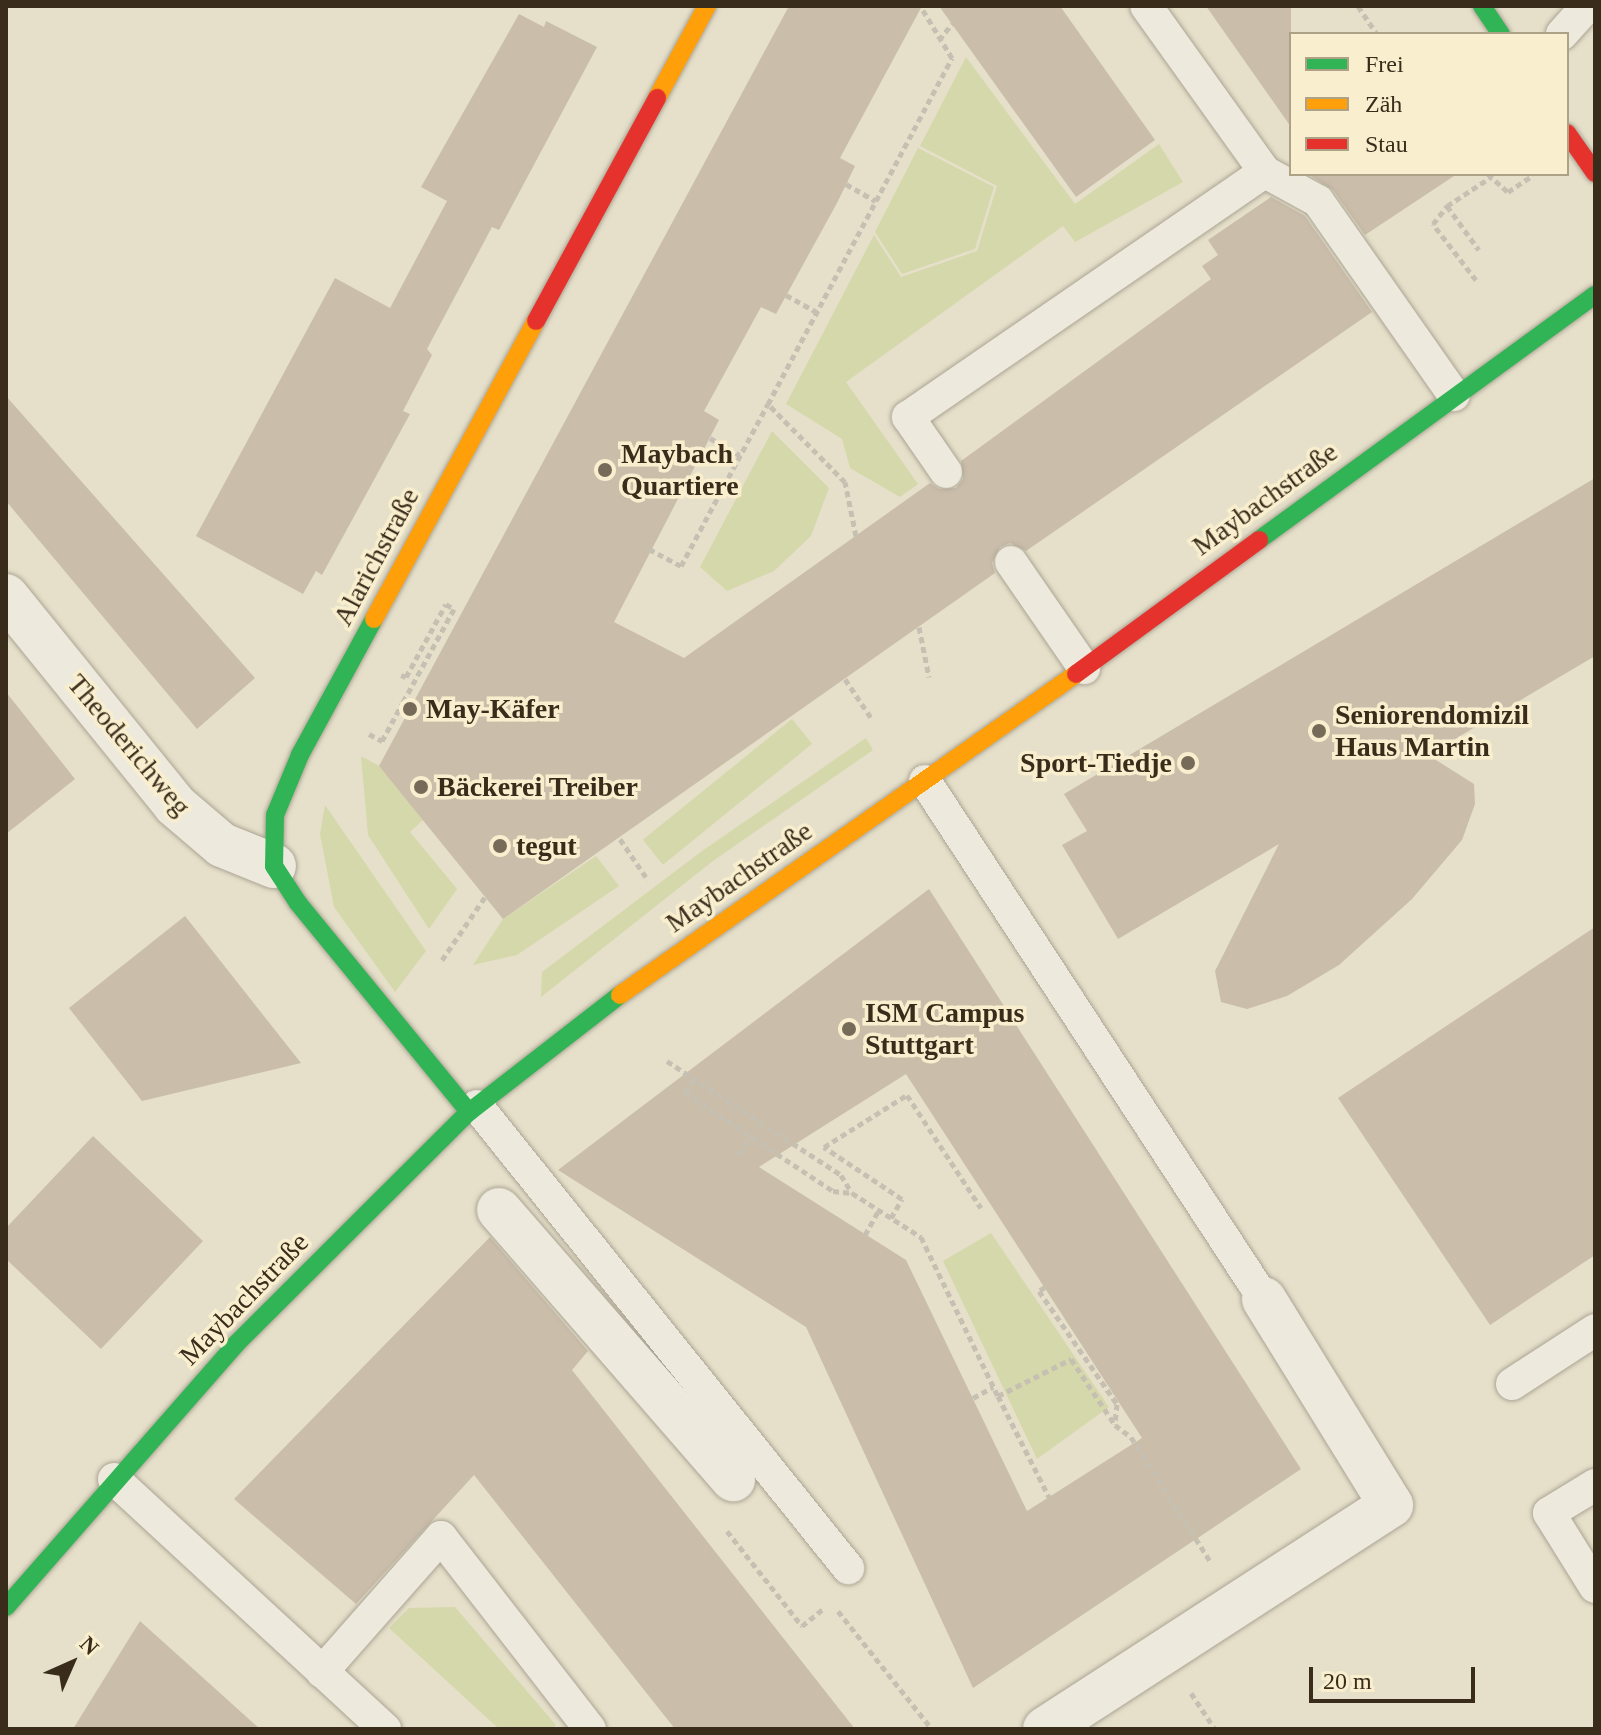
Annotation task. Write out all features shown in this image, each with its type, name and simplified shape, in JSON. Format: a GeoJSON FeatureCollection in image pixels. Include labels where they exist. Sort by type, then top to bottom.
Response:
{"type":"FeatureCollection","features":[{"type":"Feature","properties":{"kind":"main road","name":"Alarichstraße"},"geometry":{"type":"LineString","coordinates":[[274,866],[275,815],[300,755],[707,6]]}},
{"type":"Feature","properties":{"kind":"main road"},"geometry":{"type":"LineString","coordinates":[[1482,6],[1500,32]]}},
{"type":"Feature","properties":{"kind":"main road"},"geometry":{"type":"LineString","coordinates":[[1569,136],[1595,173]]}},
{"type":"Feature","properties":{"kind":"main road","name":"Maybachstraße"},"geometry":{"type":"LineString","coordinates":[[6,1607],[114,1479],[236,1344],[473,1109],[554,1041],[1084,668],[1595,295]]}},
{"type":"Feature","properties":{"kind":"main road"},"geometry":{"type":"LineString","coordinates":[[274,866],[344,962],[473,1109]]}},
{"type":"Feature","properties":{"kind":"street","name":"Theoderichweg"},"geometry":{"type":"LineString","coordinates":[[6,596],[175,805],[222,845],[274,866]]}},
{"type":"Feature","properties":{"kind":"street"},"geometry":{"type":"LineString","coordinates":[[499,1210],[733,1479]]}},
{"type":"Feature","properties":{"kind":"street"},"geometry":{"type":"LineString","coordinates":[[1045,1729],[1391,1505],[1264,1299]]}},
{"type":"Feature","properties":{"kind":"lane"},"geometry":{"type":"LineString","coordinates":[[1146,6],[1265,172],[1318,201],[1454,395]]}},
{"type":"Feature","properties":{"kind":"lane"},"geometry":{"type":"LineString","coordinates":[[1564,32],[1587,6]]}},
{"type":"Feature","properties":{"kind":"lane"},"geometry":{"type":"LineString","coordinates":[[946,472],[908,417],[1265,172]]}},
{"type":"Feature","properties":{"kind":"lane"},"geometry":{"type":"LineString","coordinates":[[1011,562],[1084,668]]}},
{"type":"Feature","properties":{"kind":"lane"},"geometry":{"type":"LineString","coordinates":[[925,781],[1264,1299]]}},
{"type":"Feature","properties":{"kind":"lane"},"geometry":{"type":"LineString","coordinates":[[473,1109],[848,1568]]}},
{"type":"Feature","properties":{"kind":"lane"},"geometry":{"type":"LineString","coordinates":[[1512,1384],[1595,1330]]}},
{"type":"Feature","properties":{"kind":"lane"},"geometry":{"type":"LineString","coordinates":[[114,1479],[385,1729]]}},
{"type":"Feature","properties":{"kind":"lane"},"geometry":{"type":"LineString","coordinates":[[1595,1485],[1549,1513],[1595,1587]]}},
{"type":"Feature","properties":{"kind":"lane"},"geometry":{"type":"LineString","coordinates":[[322,1672],[441,1537],[590,1729]]}},
{"type":"Feature","properties":{"kind":"path"},"geometry":{"type":"LineString","coordinates":[[1358,6],[1376,32]]}},
{"type":"Feature","properties":{"kind":"path"},"geometry":{"type":"LineString","coordinates":[[649,549],[681,566],[952,58],[921,7]]}},
{"type":"Feature","properties":{"kind":"path"},"geometry":{"type":"LineString","coordinates":[[939,40],[952,24]]}},
{"type":"Feature","properties":{"kind":"path"},"geometry":{"type":"LineString","coordinates":[[1476,280],[1433,224],[1447,206],[1488,176]]}},
{"type":"Feature","properties":{"kind":"path"},"geometry":{"type":"LineString","coordinates":[[1490,176],[1508,192],[1530,176]]}},
{"type":"Feature","properties":{"kind":"path"},"geometry":{"type":"LineString","coordinates":[[846,184],[876,201]]}},
{"type":"Feature","properties":{"kind":"path"},"geometry":{"type":"LineString","coordinates":[[1447,206],[1479,250]]}},
{"type":"Feature","properties":{"kind":"path"},"geometry":{"type":"LineString","coordinates":[[786,295],[817,312]]}},
{"type":"Feature","properties":{"kind":"path"},"geometry":{"type":"LineString","coordinates":[[768,404],[845,482],[856,536]]}},
{"type":"Feature","properties":{"kind":"path"},"geometry":{"type":"LineString","coordinates":[[710,438],[740,455]]}},
{"type":"Feature","properties":{"kind":"path"},"geometry":{"type":"LineString","coordinates":[[385,734],[454,609],[446,604],[406,677]]}},
{"type":"Feature","properties":{"kind":"path"},"geometry":{"type":"LineString","coordinates":[[919,627],[929,677]]}},
{"type":"Feature","properties":{"kind":"path"},"geometry":{"type":"LineString","coordinates":[[845,679],[872,719]]}},
{"type":"Feature","properties":{"kind":"path"},"geometry":{"type":"LineString","coordinates":[[402,704],[410,709]]}},
{"type":"Feature","properties":{"kind":"path"},"geometry":{"type":"LineString","coordinates":[[620,839],[648,880]]}},
{"type":"Feature","properties":{"kind":"path"},"geometry":{"type":"LineString","coordinates":[[442,960],[485,897]]}},
{"type":"Feature","properties":{"kind":"path"},"geometry":{"type":"LineString","coordinates":[[667,1061],[841,1175],[852,1193]]}},
{"type":"Feature","properties":{"kind":"path"},"geometry":{"type":"LineString","coordinates":[[694,1080],[685,1093],[833,1191],[852,1193],[921,1237],[1049,1497]]}},
{"type":"Feature","properties":{"kind":"path"},"geometry":{"type":"LineString","coordinates":[[891,1218],[902,1199],[824,1147],[907,1095],[981,1208]]}},
{"type":"Feature","properties":{"kind":"path"},"geometry":{"type":"LineString","coordinates":[[739,1154],[751,1136]]}},
{"type":"Feature","properties":{"kind":"path"},"geometry":{"type":"LineString","coordinates":[[865,1235],[879,1210]]}},
{"type":"Feature","properties":{"kind":"path"},"geometry":{"type":"LineString","coordinates":[[1045,1287],[1039,1291],[1117,1404],[1115,1425]]}},
{"type":"Feature","properties":{"kind":"path"},"geometry":{"type":"LineString","coordinates":[[998,1396],[1071,1359],[1115,1425],[1131,1437],[1197,1540]]}},
{"type":"Feature","properties":{"kind":"path"},"geometry":{"type":"LineString","coordinates":[[973,1398],[993,1387]]}},
{"type":"Feature","properties":{"kind":"path"},"geometry":{"type":"LineString","coordinates":[[733,1479],[704,1502],[802,1626],[831,1602]]}},
{"type":"Feature","properties":{"kind":"green space"},"geometry":{"type":"Polygon","coordinates":[[[966,57],[1075,204],[1159,144],[1183,182],[1075,242],[1063,226],[846,382],[918,484],[900,497],[850,468],[842,439],[786,404],[874,235],[901,277],[977,251],[997,186],[920,146],[966,57]]]}},
{"type":"Feature","properties":{"kind":"green space"},"geometry":{"type":"Polygon","coordinates":[[[918,148],[994,187],[975,249],[902,274],[875,232],[918,148]]]}},
{"type":"Feature","properties":{"kind":"green space"},"geometry":{"type":"Polygon","coordinates":[[[772,431],[829,488],[811,536],[774,571],[727,591],[700,567],[772,431]]]}},
{"type":"Feature","properties":{"kind":"green space"},"geometry":{"type":"Polygon","coordinates":[[[792,719],[812,744],[663,865],[643,840],[792,719]]]}},
{"type":"Feature","properties":{"kind":"green space"},"geometry":{"type":"Polygon","coordinates":[[[866,738],[873,750],[713,861],[541,997],[542,972],[702,851],[866,738]]]}},
{"type":"Feature","properties":{"kind":"green space"},"geometry":{"type":"Polygon","coordinates":[[[361,756],[379,766],[423,820],[410,832],[457,889],[429,929],[368,835],[361,756]]]}},
{"type":"Feature","properties":{"kind":"green space"},"geometry":{"type":"Polygon","coordinates":[[[325,805],[426,951],[395,992],[334,907],[320,834],[325,805]]]}},
{"type":"Feature","properties":{"kind":"green space"},"geometry":{"type":"Polygon","coordinates":[[[596,856],[619,886],[517,955],[473,965],[503,919],[596,856]]]}},
{"type":"Feature","properties":{"kind":"green space"},"geometry":{"type":"Polygon","coordinates":[[[991,1233],[1109,1407],[1037,1459],[943,1261],[991,1233]]]}},
{"type":"Feature","properties":{"kind":"green space"},"geometry":{"type":"Polygon","coordinates":[[[455,1607],[556,1725],[552,1729],[499,1729],[389,1628],[409,1608],[455,1607]]]}},
{"type":"Feature","properties":{"kind":"building","name":"Maybach Quartiere"},"geometry":{"type":"Polygon","coordinates":[[[789,6],[922,6],[840,158],[855,166],[837,203],[776,314],[761,307],[704,411],[719,420],[614,622],[684,658],[930,483],[939,489],[956,488],[963,479],[961,461],[1211,279],[1202,266],[1218,255],[1208,240],[1271,197],[1305,216],[1372,312],[1026,551],[1010,543],[1000,547],[992,563],[995,573],[503,919],[379,766],[789,6]]]}},
{"type":"Feature","properties":{"kind":"building"},"geometry":{"type":"Polygon","coordinates":[[[939,6],[1060,6],[1155,140],[1076,197],[939,6]]]}},
{"type":"Feature","properties":{"kind":"building"},"geometry":{"type":"Polygon","coordinates":[[[1206,6],[1291,6],[1289,124],[1206,6]]]}},
{"type":"Feature","properties":{"kind":"building"},"geometry":{"type":"Polygon","coordinates":[[[519,14],[544,27],[546,21],[597,47],[499,230],[492,227],[427,349],[432,355],[403,411],[410,414],[322,575],[316,571],[303,594],[196,536],[335,278],[390,308],[447,201],[421,187],[519,14]]]}},
{"type":"Feature","properties":{"kind":"building"},"geometry":{"type":"Polygon","coordinates":[[[1311,176],[1454,176],[1365,235],[1333,190],[1311,176]]]}},
{"type":"Feature","properties":{"kind":"building"},"geometry":{"type":"Polygon","coordinates":[[[6,396],[255,678],[197,729],[6,501],[6,396]]]}},
{"type":"Feature","properties":{"kind":"building","name":"Seniorendomizil Haus Martin"},"geometry":{"type":"Polygon","coordinates":[[[1595,478],[1595,656],[1428,755],[1474,784],[1475,804],[1462,840],[1412,899],[1339,965],[1287,996],[1247,1009],[1221,1002],[1215,971],[1279,844],[1118,939],[1062,845],[1087,831],[1064,794],[1595,478]]]}},
{"type":"Feature","properties":{"kind":"building"},"geometry":{"type":"Polygon","coordinates":[[[6,692],[75,779],[6,834],[6,692]]]}},
{"type":"Feature","properties":{"kind":"building"},"geometry":{"type":"Polygon","coordinates":[[[929,889],[1301,1469],[973,1688],[806,1327],[558,1170],[929,889]],[[906,1074],[759,1167],[906,1260],[1027,1511],[1142,1438],[906,1074]]]}},
{"type":"Feature","properties":{"kind":"building"},"geometry":{"type":"Polygon","coordinates":[[[185,916],[301,1063],[142,1101],[69,1008],[185,916]]]}},
{"type":"Feature","properties":{"kind":"building"},"geometry":{"type":"Polygon","coordinates":[[[1595,927],[1595,1255],[1490,1325],[1338,1098],[1595,927]]]}},
{"type":"Feature","properties":{"kind":"building"},"geometry":{"type":"Polygon","coordinates":[[[93,1136],[203,1241],[101,1349],[6,1259],[6,1228],[93,1136]]]}},
{"type":"Feature","properties":{"kind":"building"},"geometry":{"type":"Polygon","coordinates":[[[490,1237],[588,1351],[572,1370],[855,1729],[675,1729],[474,1475],[356,1604],[234,1499],[490,1237]]]}},
{"type":"Feature","properties":{"kind":"building"},"geometry":{"type":"Polygon","coordinates":[[[140,1621],[260,1729],[73,1729],[140,1621]]]}},
{"type":"Feature","properties":{"kind":"traffic: fast"},"geometry":{"type":"LineString","coordinates":[[1482,6],[1500,32]]}},
{"type":"Feature","properties":{"kind":"traffic: fast"},"geometry":{"type":"LineString","coordinates":[[1259,540],[1595,295]]}},
{"type":"Feature","properties":{"kind":"traffic: fast"},"geometry":{"type":"LineString","coordinates":[[374,619],[300,755],[275,815],[274,866],[298,903],[469,1112]]}},
{"type":"Feature","properties":{"kind":"traffic: fast"},"geometry":{"type":"LineString","coordinates":[[6,1607],[236,1344],[469,1112],[620,995]]}},
{"type":"Feature","properties":{"kind":"traffic: slow"},"geometry":{"type":"LineString","coordinates":[[657,98],[707,6]]}},
{"type":"Feature","properties":{"kind":"traffic: slow"},"geometry":{"type":"LineString","coordinates":[[374,619],[536,321]]}},
{"type":"Feature","properties":{"kind":"traffic: slow"},"geometry":{"type":"LineString","coordinates":[[620,995],[1076,674]]}},
{"type":"Feature","properties":{"kind":"traffic: jam"},"geometry":{"type":"LineString","coordinates":[[536,321],[657,98]]}},
{"type":"Feature","properties":{"kind":"traffic: jam"},"geometry":{"type":"LineString","coordinates":[[1569,136],[1595,173]]}},
{"type":"Feature","properties":{"kind":"traffic: jam"},"geometry":{"type":"LineString","coordinates":[[1076,674],[1259,540]]}},
{"type":"Feature","properties":{"kind":"place","name":"Maybach Quartiere"},"geometry":{"type":"Point","coordinates":[605,470]}},
{"type":"Feature","properties":{"kind":"place","name":"May-Käfer"},"geometry":{"type":"Point","coordinates":[410,709]}},
{"type":"Feature","properties":{"kind":"place","name":"Seniorendomizil Haus Martin"},"geometry":{"type":"Point","coordinates":[1319,731]}},
{"type":"Feature","properties":{"kind":"place","name":"Sport-Tiedje"},"geometry":{"type":"Point","coordinates":[1188,763]}},
{"type":"Feature","properties":{"kind":"place","name":"Bäckerei Treiber"},"geometry":{"type":"Point","coordinates":[421,787]}},
{"type":"Feature","properties":{"kind":"place","name":"tegut"},"geometry":{"type":"Point","coordinates":[500,846]}},
{"type":"Feature","properties":{"kind":"place","name":"ISM Campus Stuttgart"},"geometry":{"type":"Point","coordinates":[849,1029]}}]}
